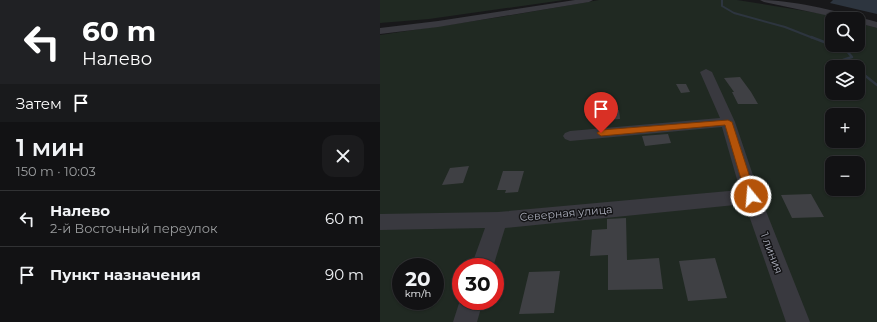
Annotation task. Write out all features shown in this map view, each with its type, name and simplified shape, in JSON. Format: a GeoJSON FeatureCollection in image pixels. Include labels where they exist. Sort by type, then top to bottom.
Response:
{"type":"FeatureCollection","features":[{"type":"Feature","properties":{"kind":"street"},"geometry":{"type":"LineString","coordinates":[[380,31],[431,26],[589,0]]}},
{"type":"Feature","properties":{"kind":"street"},"geometry":{"type":"LineString","coordinates":[[764,0],[825,12]]}},
{"type":"Feature","properties":{"kind":"street"},"geometry":{"type":"LineString","coordinates":[[865,21],[877,25]]}},
{"type":"Feature","properties":{"kind":"street","name":"1 линия"},"geometry":{"type":"LineString","coordinates":[[706,72],[728,122],[751,196],[798,322]]}},
{"type":"Feature","properties":{"kind":"street"},"geometry":{"type":"LineString","coordinates":[[570,136],[728,122]]}},
{"type":"Feature","properties":{"kind":"street","name":"Северная улица"},"geometry":{"type":"LineString","coordinates":[[380,222],[498,220],[751,196]]}},
{"type":"Feature","properties":{"kind":"street"},"geometry":{"type":"LineString","coordinates":[[485,258],[498,220]]}},
{"type":"Feature","properties":{"kind":"street"},"geometry":{"type":"LineString","coordinates":[[465,322],[468,310]]}},
{"type":"Feature","properties":{"kind":"shaded area"},"geometry":{"type":"Polygon","coordinates":[[[380,0],[564,0],[429,19],[380,23],[380,0]]]}},
{"type":"Feature","properties":{"kind":"shaded area"},"geometry":{"type":"Polygon","coordinates":[[[599,0],[737,0],[825,14],[825,52],[865,52],[865,25],[877,28],[877,322],[380,322],[380,35],[599,0]]]}},
{"type":"Feature","properties":{"kind":"shaded area"},"geometry":{"type":"Polygon","coordinates":[[[833,0],[877,0],[877,14],[830,3],[833,0]]]}},
{"type":"Feature","properties":{"kind":"building"},"geometry":{"type":"Polygon","coordinates":[[[740,77],[758,104],[738,104],[732,92],[734,92],[724,78],[740,77]]]}},
{"type":"Feature","properties":{"kind":"building"},"geometry":{"type":"Polygon","coordinates":[[[676,84],[686,84],[690,92],[681,93],[676,84]]]}},
{"type":"Feature","properties":{"kind":"building"},"geometry":{"type":"Polygon","coordinates":[[[619,110],[620,119],[605,120],[604,111],[619,110]]]}},
{"type":"Feature","properties":{"kind":"building"},"geometry":{"type":"Polygon","coordinates":[[[668,134],[671,143],[645,146],[642,136],[668,134]]]}},
{"type":"Feature","properties":{"kind":"building"},"geometry":{"type":"Polygon","coordinates":[[[469,166],[463,183],[442,185],[450,168],[469,166]]]}},
{"type":"Feature","properties":{"kind":"building"},"geometry":{"type":"Polygon","coordinates":[[[503,171],[524,171],[518,192],[505,193],[506,190],[497,190],[503,171]]]}},
{"type":"Feature","properties":{"kind":"building"},"geometry":{"type":"Polygon","coordinates":[[[811,194],[824,217],[792,218],[781,195],[811,194]]]}},
{"type":"Feature","properties":{"kind":"building"},"geometry":{"type":"Polygon","coordinates":[[[626,218],[627,260],[659,258],[663,289],[608,290],[608,255],[590,256],[592,230],[607,229],[607,219],[626,218]]]}},
{"type":"Feature","properties":{"kind":"building"},"geometry":{"type":"Polygon","coordinates":[[[715,258],[727,298],[688,301],[679,261],[715,258]]]}},
{"type":"Feature","properties":{"kind":"building"},"geometry":{"type":"Polygon","coordinates":[[[560,271],[554,313],[519,314],[529,272],[560,271]]]}},
{"type":"Feature","properties":{"kind":"waterway"},"geometry":{"type":"LineString","coordinates":[[722,0],[722,6],[734,13],[785,27],[813,38]]}},
{"type":"Feature","properties":{"kind":"waterway"},"geometry":{"type":"LineString","coordinates":[[811,37],[825,42]]}},
{"type":"Feature","properties":{"kind":"waterway"},"geometry":{"type":"LineString","coordinates":[[843,60],[852,57],[848,52]]}},
{"type":"Feature","properties":{"kind":"waterway"},"geometry":{"type":"LineString","coordinates":[[865,76],[877,85]]}},
{"type":"Feature","properties":{"kind":"route"},"geometry":{"type":"LineString","coordinates":[[601,133],[728,122],[751,196]]}}]}
